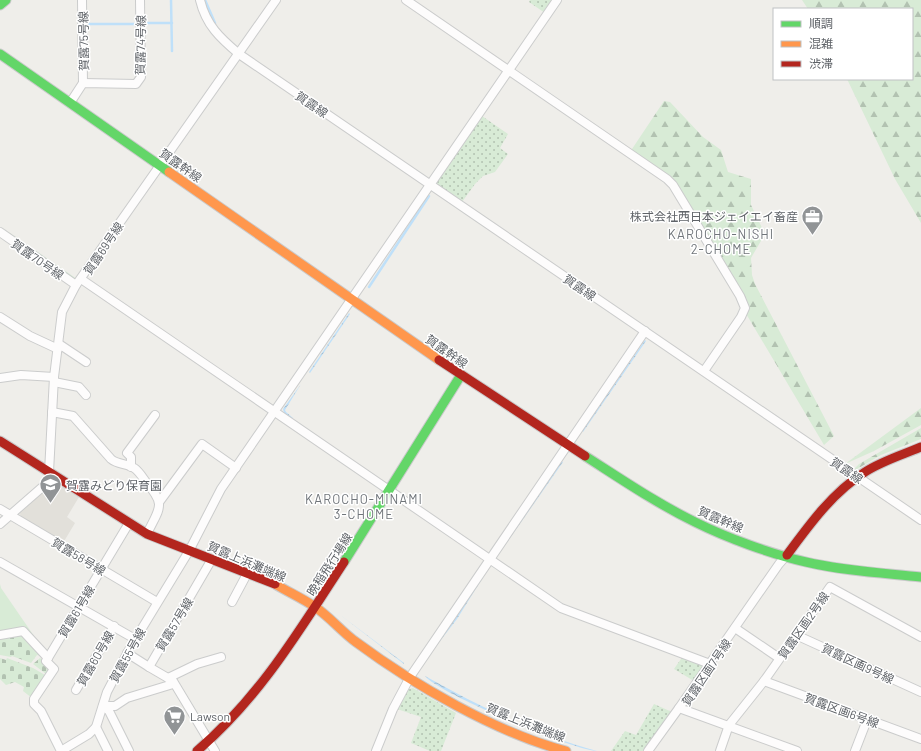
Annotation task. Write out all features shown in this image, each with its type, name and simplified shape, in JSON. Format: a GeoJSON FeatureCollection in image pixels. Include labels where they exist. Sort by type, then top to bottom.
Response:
{"type":"FeatureCollection","features":[{"type":"Feature","properties":{"kind":"main road"},"geometry":{"type":"LineString","coordinates":[[0,5],[6,0]]}},
{"type":"Feature","properties":{"kind":"main road","name":"賀露幹線"},"geometry":{"type":"LineString","coordinates":[[0,54],[353,298],[461,375],[638,490],[696,522],[753,545],[806,562],[856,571],[921,577]]}},
{"type":"Feature","properties":{"kind":"main road","name":"晩稲飛行場線"},"geometry":{"type":"LineString","coordinates":[[197,751],[209,742],[254,695],[286,653],[391,490],[461,375]]}},
{"type":"Feature","properties":{"kind":"main road","name":"賀露上浜灘端線"},"geometry":{"type":"LineString","coordinates":[[0,441],[147,534],[269,581],[315,607],[356,642],[430,690],[471,713],[547,746],[566,751]]}},
{"type":"Feature","properties":{"kind":"main road"},"geometry":{"type":"LineString","coordinates":[[787,555],[815,518],[858,477],[896,456],[920,449]]}},
{"type":"Feature","properties":{"kind":"street","name":"賀露75号線"},"geometry":{"type":"LineString","coordinates":[[82,0],[83,83]]}},
{"type":"Feature","properties":{"kind":"street","name":"賀露74号線"},"geometry":{"type":"LineString","coordinates":[[83,83],[136,84],[141,77],[140,0]]}},
{"type":"Feature","properties":{"kind":"street","name":"賀露線"},"geometry":{"type":"LineString","coordinates":[[200,0],[209,25],[218,36],[239,54],[921,520]]}},
{"type":"Feature","properties":{"kind":"street","name":"賀露69号線"},"geometry":{"type":"LineString","coordinates":[[52,474],[52,412],[54,379],[62,312],[79,282],[276,0]]}},
{"type":"Feature","properties":{"kind":"street"},"geometry":{"type":"LineString","coordinates":[[406,0],[673,185],[740,296],[745,308],[741,317],[704,371]]}},
{"type":"Feature","properties":{"kind":"street","name":"賀露55号線"},"geometry":{"type":"LineString","coordinates":[[96,727],[108,692],[127,653],[189,551],[214,500],[507,70],[557,0]]}},
{"type":"Feature","properties":{"kind":"street"},"geometry":{"type":"LineString","coordinates":[[70,103],[83,83]]}},
{"type":"Feature","properties":{"kind":"street","name":"賀露70号線"},"geometry":{"type":"LineString","coordinates":[[0,232],[79,282],[391,490],[561,608],[710,664]]}},
{"type":"Feature","properties":{"kind":"street"},"geometry":{"type":"LineString","coordinates":[[0,317],[30,336],[59,347],[86,362]]}},
{"type":"Feature","properties":{"kind":"street"},"geometry":{"type":"LineString","coordinates":[[376,751],[393,709],[410,677],[569,446],[645,331]]}},
{"type":"Feature","properties":{"kind":"street"},"geometry":{"type":"LineString","coordinates":[[0,378],[22,375],[54,379],[79,387],[86,395]]}},
{"type":"Feature","properties":{"kind":"street"},"geometry":{"type":"LineString","coordinates":[[52,412],[73,416],[114,462],[134,468],[156,493],[160,501]]}},
{"type":"Feature","properties":{"kind":"street"},"geometry":{"type":"LineString","coordinates":[[131,467],[131,457],[127,453],[155,415]]}},
{"type":"Feature","properties":{"kind":"street"},"geometry":{"type":"LineString","coordinates":[[147,534],[159,510],[160,501],[202,444],[236,468]]}},
{"type":"Feature","properties":{"kind":"street"},"geometry":{"type":"LineString","coordinates":[[0,524],[52,474]]}},
{"type":"Feature","properties":{"kind":"street","name":"賀露58号線"},"geometry":{"type":"LineString","coordinates":[[0,509],[157,602]]}},
{"type":"Feature","properties":{"kind":"street","name":"賀露61号線"},"geometry":{"type":"LineString","coordinates":[[48,658],[129,523]]}},
{"type":"Feature","properties":{"kind":"street","name":"賀露区画7号線"},"geometry":{"type":"LineString","coordinates":[[787,555],[779,564],[680,708],[797,751]]}},
{"type":"Feature","properties":{"kind":"street","name":"賀露57号線"},"geometry":{"type":"LineString","coordinates":[[149,666],[212,559]]}},
{"type":"Feature","properties":{"kind":"street"},"geometry":{"type":"LineString","coordinates":[[0,562],[135,639]]}},
{"type":"Feature","properties":{"kind":"street"},"geometry":{"type":"LineString","coordinates":[[232,602],[248,572]]}},
{"type":"Feature","properties":{"kind":"street","name":"賀露区画2号線"},"geometry":{"type":"LineString","coordinates":[[720,751],[729,726],[764,681],[830,586],[921,637]]}},
{"type":"Feature","properties":{"kind":"street","name":"賀露60号線"},"geometry":{"type":"LineString","coordinates":[[76,690],[114,626]]}},
{"type":"Feature","properties":{"kind":"street"},"geometry":{"type":"LineString","coordinates":[[735,628],[779,658]]}},
{"type":"Feature","properties":{"kind":"street"},"geometry":{"type":"LineString","coordinates":[[0,635],[22,631],[48,658],[46,661],[54,672],[34,699],[34,704],[41,711],[61,751],[89,734],[96,727],[108,751]]}},
{"type":"Feature","properties":{"kind":"street","name":"賀露区画9号線"},"geometry":{"type":"LineString","coordinates":[[796,635],[921,692]]}},
{"type":"Feature","properties":{"kind":"street"},"geometry":{"type":"LineString","coordinates":[[127,653],[170,681],[215,751]]}},
{"type":"Feature","properties":{"kind":"street"},"geometry":{"type":"LineString","coordinates":[[103,706],[115,706],[127,698],[170,681],[197,664],[221,657]]}},
{"type":"Feature","properties":{"kind":"street","name":"賀露区画6号線"},"geometry":{"type":"LineString","coordinates":[[764,681],[921,739]]}},
{"type":"Feature","properties":{"kind":"street"},"geometry":{"type":"LineString","coordinates":[[103,706],[109,711],[130,751]]}},
{"type":"Feature","properties":{"kind":"street"},"geometry":{"type":"LineString","coordinates":[[648,751],[680,708]]}},
{"type":"Feature","properties":{"kind":"street"},"geometry":{"type":"LineString","coordinates":[[856,751],[867,720]]}},
{"type":"Feature","properties":{"kind":"shaded area","name":"賀露みどり保育園"},"geometry":{"type":"Polygon","coordinates":[[[54,481],[79,497],[67,517],[75,523],[63,543],[22,517],[19,513],[54,481]]]}},
{"type":"Feature","properties":{"kind":"green space"},"geometry":{"type":"Polygon","coordinates":[[[530,0],[554,0],[545,13],[529,2],[530,0]]]}},
{"type":"Feature","properties":{"kind":"green space"},"geometry":{"type":"Polygon","coordinates":[[[802,0],[921,0],[921,223],[895,179],[847,80],[913,80],[913,8],[807,8],[802,0]]]}},
{"type":"Feature","properties":{"kind":"green space"},"geometry":{"type":"Polygon","coordinates":[[[664,101],[670,102],[703,137],[721,150],[728,172],[751,179],[751,205],[765,234],[751,258],[752,275],[755,284],[834,436],[824,445],[745,312],[677,188],[630,152],[664,101]]]}},
{"type":"Feature","properties":{"kind":"green space"},"geometry":{"type":"Polygon","coordinates":[[[482,116],[508,134],[500,148],[508,154],[495,172],[483,176],[475,184],[462,202],[438,186],[436,181],[482,116]]]}},
{"type":"Feature","properties":{"kind":"green space"},"geometry":{"type":"Polygon","coordinates":[[[0,226],[77,279],[76,280],[0,226]]]}},
{"type":"Feature","properties":{"kind":"green space"},"geometry":{"type":"Polygon","coordinates":[[[921,408],[921,425],[874,451],[845,464],[921,408]]]}},
{"type":"Feature","properties":{"kind":"green space"},"geometry":{"type":"Polygon","coordinates":[[[921,428],[921,439],[881,455],[857,469],[854,469],[859,464],[921,428]]]}},
{"type":"Feature","properties":{"kind":"green space"},"geometry":{"type":"Polygon","coordinates":[[[0,584],[1,588],[34,636],[0,633],[0,584]]]}},
{"type":"Feature","properties":{"kind":"green space"},"geometry":{"type":"Polygon","coordinates":[[[22,634],[41,653],[41,656],[37,655],[31,663],[12,656],[0,655],[0,638],[16,637],[22,634]]]}},
{"type":"Feature","properties":{"kind":"green space"},"geometry":{"type":"Polygon","coordinates":[[[683,656],[706,664],[694,681],[674,669],[683,656]]]}},
{"type":"Feature","properties":{"kind":"green space"},"geometry":{"type":"Polygon","coordinates":[[[0,658],[6,660],[7,658],[33,668],[45,675],[46,674],[33,664],[40,658],[52,669],[32,698],[23,691],[24,687],[15,682],[6,685],[0,679],[0,658]]]}},
{"type":"Feature","properties":{"kind":"green space"},"geometry":{"type":"Polygon","coordinates":[[[413,688],[456,713],[441,751],[430,751],[411,743],[421,717],[397,709],[406,690],[413,688]]]}},
{"type":"Feature","properties":{"kind":"green space"},"geometry":{"type":"Polygon","coordinates":[[[654,704],[672,712],[646,751],[611,751],[625,731],[636,735],[654,704]]]}},
{"type":"Feature","properties":{"kind":"water"},"geometry":{"type":"Polygon","coordinates":[[[349,313],[350,314],[310,373],[309,372],[349,313]]]}},
{"type":"Feature","properties":{"kind":"water"},"geometry":{"type":"Polygon","coordinates":[[[645,340],[646,341],[583,432],[582,431],[645,340]]]}},
{"type":"Feature","properties":{"kind":"water"},"geometry":{"type":"Polygon","coordinates":[[[301,384],[285,410],[293,418],[292,419],[284,413],[283,409],[301,384]]]}},
{"type":"Feature","properties":{"kind":"water"},"geometry":{"type":"Polygon","coordinates":[[[561,461],[563,462],[496,558],[561,461]]]}},
{"type":"Feature","properties":{"kind":"water"},"geometry":{"type":"Polygon","coordinates":[[[490,566],[457,619],[420,667],[490,566]]]}},
{"type":"Feature","properties":{"kind":"water"},"geometry":{"type":"Polygon","coordinates":[[[339,614],[404,663],[404,664],[339,614]]]}},
{"type":"Feature","properties":{"kind":"water"},"geometry":{"type":"Polygon","coordinates":[[[425,676],[509,719],[574,744],[597,751],[562,742],[507,720],[453,694],[435,684],[425,676]]]}},
{"type":"Feature","properties":{"kind":"waterway"},"geometry":{"type":"LineString","coordinates":[[171,0],[172,51]]}},
{"type":"Feature","properties":{"kind":"waterway"},"geometry":{"type":"LineString","coordinates":[[205,0],[215,23]]}},
{"type":"Feature","properties":{"kind":"waterway"},"geometry":{"type":"LineString","coordinates":[[144,23],[172,23]]}},
{"type":"Feature","properties":{"kind":"waterway"},"geometry":{"type":"LineString","coordinates":[[86,24],[136,24]]}},
{"type":"Feature","properties":{"kind":"waterway"},"geometry":{"type":"LineString","coordinates":[[369,287],[429,196]]}},
{"type":"Feature","properties":{"kind":"traffic: fast"},"geometry":{"type":"LineString","coordinates":[[0,5],[6,0]]}},
{"type":"Feature","properties":{"kind":"traffic: fast"},"geometry":{"type":"LineString","coordinates":[[0,54],[169,172]]}},
{"type":"Feature","properties":{"kind":"traffic: fast"},"geometry":{"type":"LineString","coordinates":[[344,562],[461,375]]}},
{"type":"Feature","properties":{"kind":"traffic: fast"},"geometry":{"type":"LineString","coordinates":[[585,456],[666,507],[721,534],[749,545],[792,559],[835,568],[921,577]]}},
{"type":"Feature","properties":{"kind":"traffic: slow"},"geometry":{"type":"LineString","coordinates":[[169,172],[439,360]]}},
{"type":"Feature","properties":{"kind":"traffic: slow"},"geometry":{"type":"LineString","coordinates":[[275,584],[315,607],[356,642],[430,691],[457,706],[512,732],[566,751]]}},
{"type":"Feature","properties":{"kind":"traffic: jam"},"geometry":{"type":"LineString","coordinates":[[439,360],[585,456]]}},
{"type":"Feature","properties":{"kind":"traffic: jam"},"geometry":{"type":"LineString","coordinates":[[0,441],[147,534],[275,584]]}},
{"type":"Feature","properties":{"kind":"traffic: jam"},"geometry":{"type":"LineString","coordinates":[[787,555],[822,510],[853,480],[892,458],[921,447]]}},
{"type":"Feature","properties":{"kind":"traffic: jam"},"geometry":{"type":"LineString","coordinates":[[197,751],[220,730],[259,686],[294,638],[344,562]]}},
{"type":"Feature","properties":{"kind":"place","name":"株式会社西日本ジェイエイ畜産"},"geometry":{"type":"Point","coordinates":[813,236]}},
{"type":"Feature","properties":{"kind":"place","name":"賀露みどり保育園"},"geometry":{"type":"Point","coordinates":[51,504]}},
{"type":"Feature","properties":{"kind":"place","name":"Lawson"},"geometry":{"type":"Point","coordinates":[174,736]}},
{"type":"Feature","properties":{"kind":"district","name":"KAROCHO-NISHI 2-CHOME"},"geometry":{"type":"Point","coordinates":[721,242]}},
{"type":"Feature","properties":{"kind":"district","name":"KAROCHO-MINAMI 3-CHOME"},"geometry":{"type":"Point","coordinates":[364,506]}}]}
